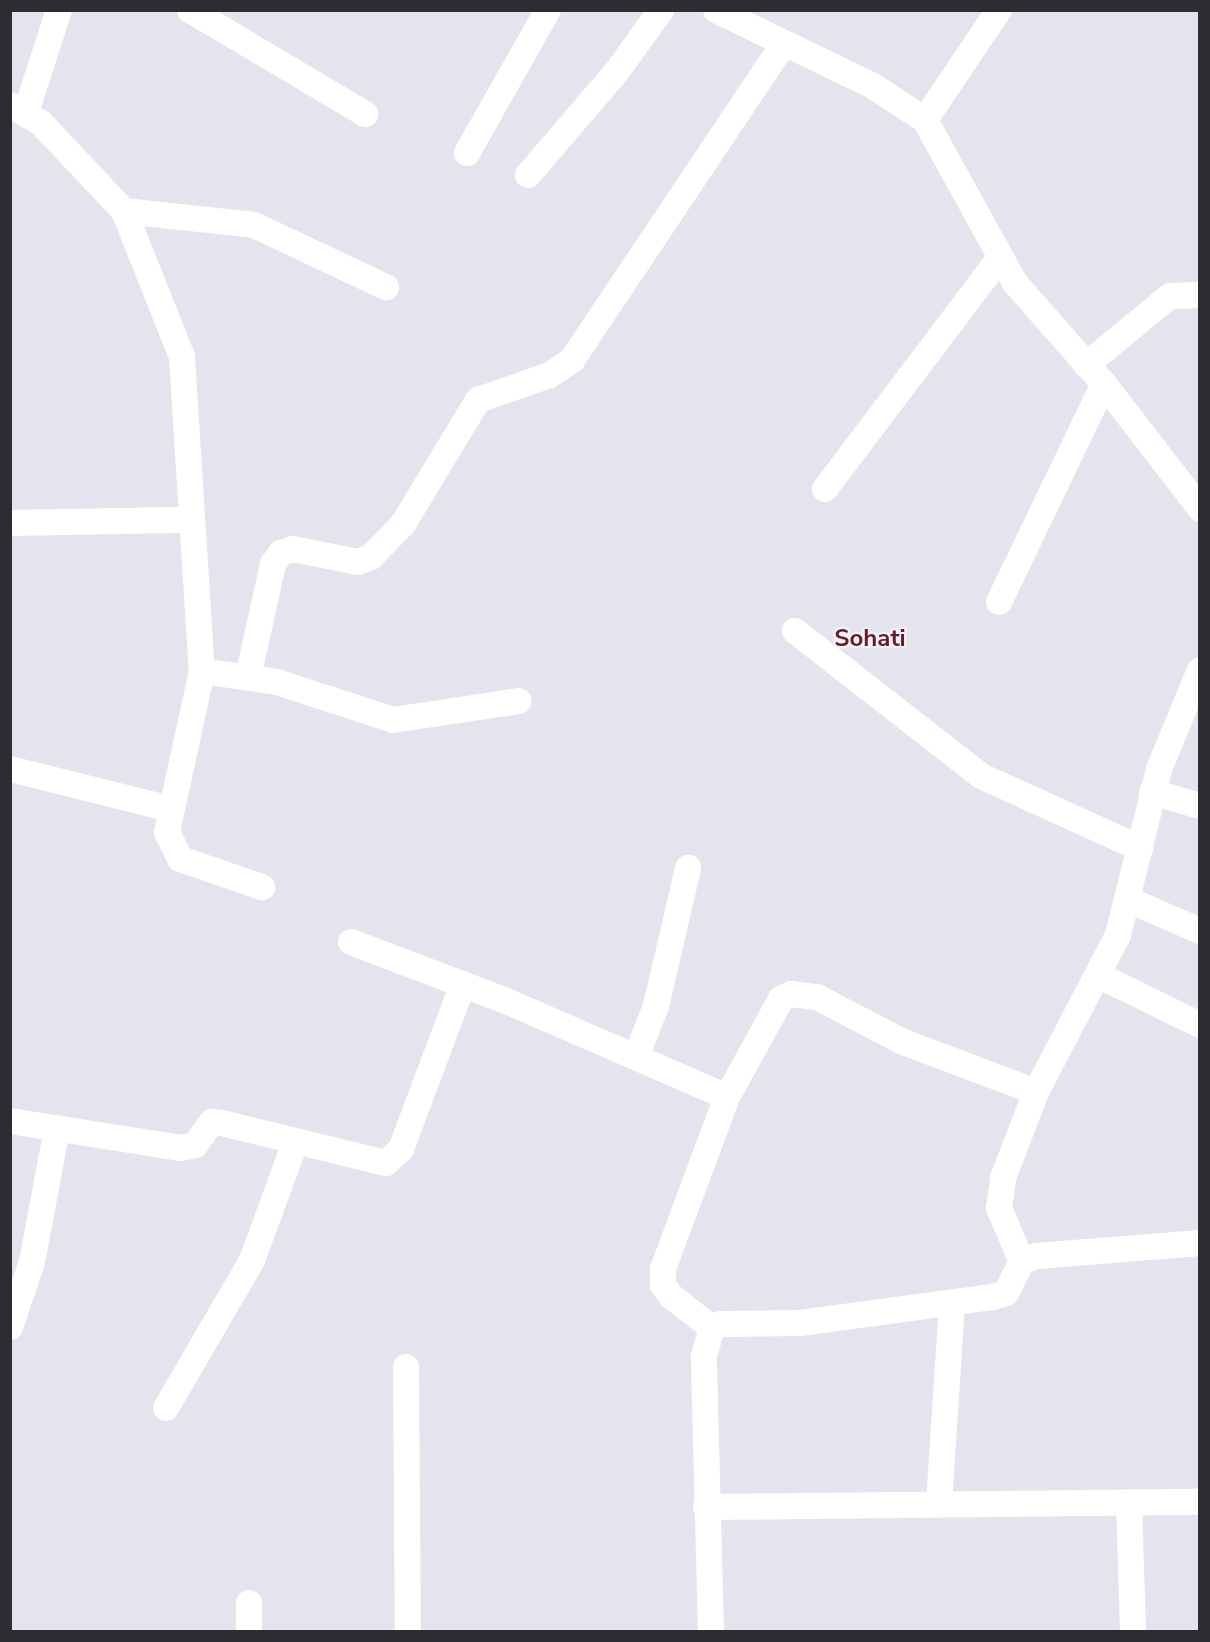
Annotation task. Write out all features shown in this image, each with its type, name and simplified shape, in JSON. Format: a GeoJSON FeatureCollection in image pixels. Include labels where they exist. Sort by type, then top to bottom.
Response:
{"type":"FeatureCollection","features":[{"type":"Feature","properties":{"kind":"street"},"geometry":{"type":"LineString","coordinates":[[59,10],[18,109],[124,211],[187,375],[190,520],[202,671],[170,809],[167,832],[180,859],[262,887]]}},
{"type":"Feature","properties":{"kind":"street"},"geometry":{"type":"LineString","coordinates":[[468,153],[548,10]]}},
{"type":"Feature","properties":{"kind":"street"},"geometry":{"type":"LineString","coordinates":[[528,175],[618,70],[661,10]]}},
{"type":"Feature","properties":{"kind":"street"},"geometry":{"type":"LineString","coordinates":[[716,10],[873,86],[926,120],[998,260],[1104,384],[1200,508]]}},
{"type":"Feature","properties":{"kind":"street"},"geometry":{"type":"LineString","coordinates":[[926,120],[999,10]]}},
{"type":"Feature","properties":{"kind":"street"},"geometry":{"type":"LineString","coordinates":[[205,13],[365,114]]}},
{"type":"Feature","properties":{"kind":"street"},"geometry":{"type":"LineString","coordinates":[[248,677],[273,564],[281,553],[294,549],[358,562],[371,557],[403,524],[478,400],[550,375],[572,360],[784,43]]}},
{"type":"Feature","properties":{"kind":"street"},"geometry":{"type":"LineString","coordinates":[[124,211],[254,225],[386,287]]}},
{"type":"Feature","properties":{"kind":"street"},"geometry":{"type":"LineString","coordinates":[[825,489],[998,260]]}},
{"type":"Feature","properties":{"kind":"street"},"geometry":{"type":"LineString","coordinates":[[1086,364],[1170,296],[1200,295]]}},
{"type":"Feature","properties":{"kind":"street"},"geometry":{"type":"LineString","coordinates":[[999,602],[1104,384]]}},
{"type":"Feature","properties":{"kind":"street"},"geometry":{"type":"LineString","coordinates":[[10,523],[190,520]]}},
{"type":"Feature","properties":{"kind":"street"},"geometry":{"type":"LineString","coordinates":[[795,631],[981,776],[1140,848]]}},
{"type":"Feature","properties":{"kind":"street"},"geometry":{"type":"LineString","coordinates":[[1022,1262],[999,1208],[1003,1178],[1035,1092],[1100,976],[1131,901],[1152,792],[1200,670]]}},
{"type":"Feature","properties":{"kind":"street"},"geometry":{"type":"LineString","coordinates":[[202,671],[248,677],[393,720],[519,701]]}},
{"type":"Feature","properties":{"kind":"street"},"geometry":{"type":"LineString","coordinates":[[10,769],[170,809]]}},
{"type":"Feature","properties":{"kind":"street"},"geometry":{"type":"LineString","coordinates":[[1152,792],[1200,806]]}},
{"type":"Feature","properties":{"kind":"street"},"geometry":{"type":"LineString","coordinates":[[636,1057],[656,1006],[688,868]]}},
{"type":"Feature","properties":{"kind":"street"},"geometry":{"type":"LineString","coordinates":[[1131,901],[1200,931]]}},
{"type":"Feature","properties":{"kind":"street"},"geometry":{"type":"LineString","coordinates":[[351,942],[463,984],[727,1097]]}},
{"type":"Feature","properties":{"kind":"street"},"geometry":{"type":"LineString","coordinates":[[1100,976],[1200,1025]]}},
{"type":"Feature","properties":{"kind":"street"},"geometry":{"type":"LineString","coordinates":[[10,1121],[189,1148],[212,1122],[375,1163],[395,1159],[463,984]]}},
{"type":"Feature","properties":{"kind":"street"},"geometry":{"type":"LineString","coordinates":[[1035,1092],[901,1041],[804,993],[781,999],[727,1097],[663,1269],[663,1286],[672,1297],[712,1328],[952,1303],[1006,1293],[1022,1262],[1050,1253],[1200,1243]]}},
{"type":"Feature","properties":{"kind":"street"},"geometry":{"type":"LineString","coordinates":[[10,1327],[33,1262],[57,1128]]}},
{"type":"Feature","properties":{"kind":"street"},"geometry":{"type":"LineString","coordinates":[[166,1408],[252,1260],[295,1143]]}},
{"type":"Feature","properties":{"kind":"street"},"geometry":{"type":"LineString","coordinates":[[939,1504],[952,1303]]}},
{"type":"Feature","properties":{"kind":"street"},"geometry":{"type":"LineString","coordinates":[[711,1632],[706,1507],[704,1356],[712,1328]]}},
{"type":"Feature","properties":{"kind":"street"},"geometry":{"type":"LineString","coordinates":[[406,1367],[408,1632]]}},
{"type":"Feature","properties":{"kind":"street"},"geometry":{"type":"LineString","coordinates":[[706,1507],[1200,1502]]}},
{"type":"Feature","properties":{"kind":"street"},"geometry":{"type":"LineString","coordinates":[[1130,1503],[1133,1632]]}},
{"type":"Feature","properties":{"kind":"street"},"geometry":{"type":"LineString","coordinates":[[249,1603],[249,1632]]}},
{"type":"Feature","properties":{"kind":"district","name":"Sohati"},"geometry":{"type":"Point","coordinates":[870,639]}}]}
